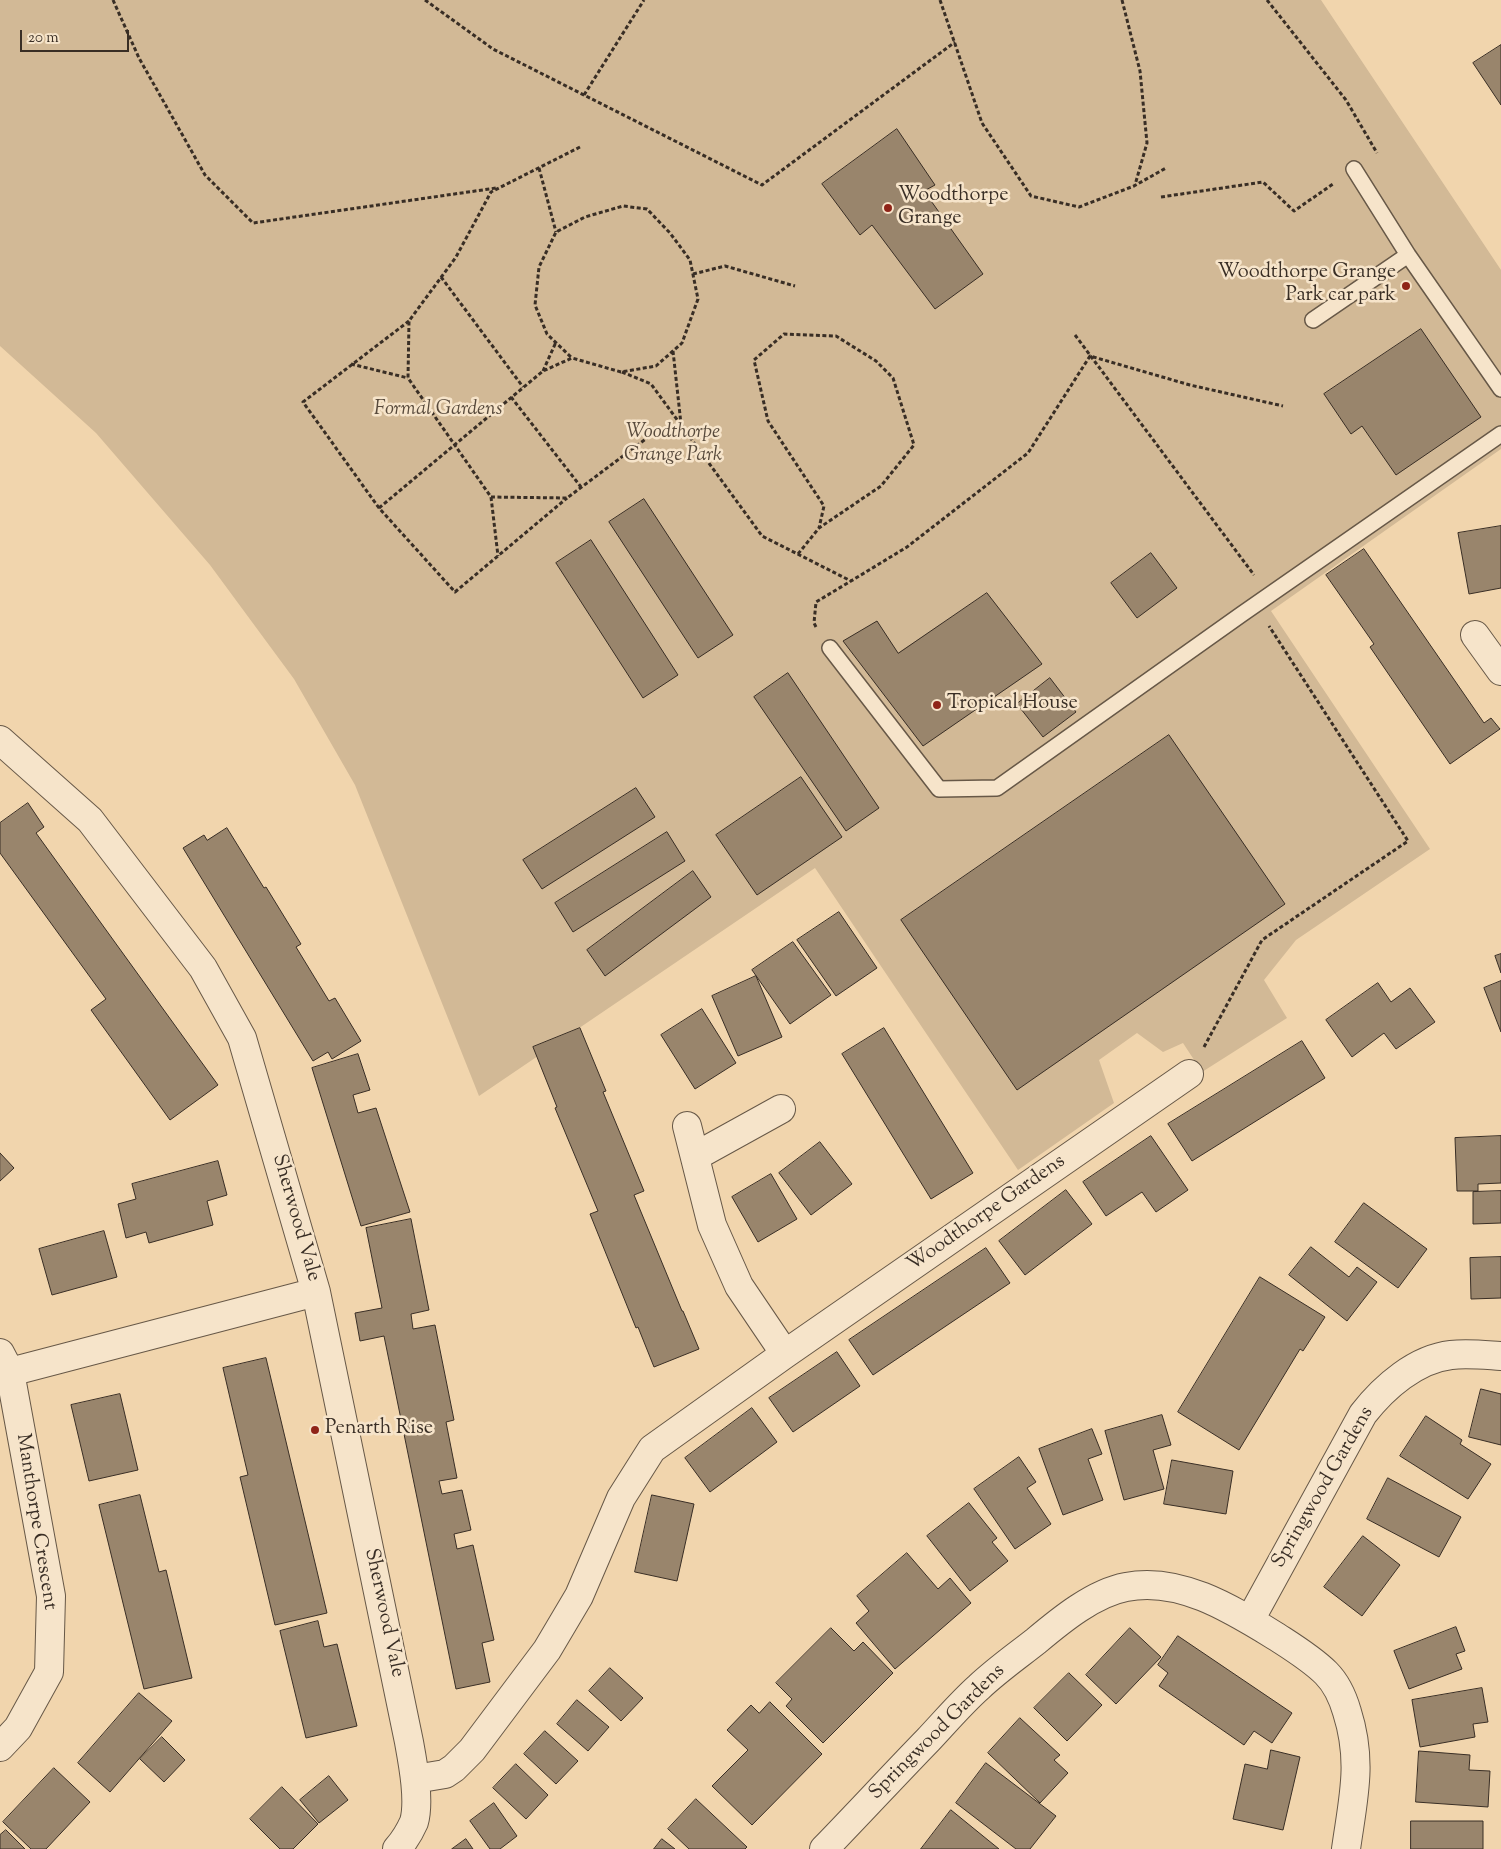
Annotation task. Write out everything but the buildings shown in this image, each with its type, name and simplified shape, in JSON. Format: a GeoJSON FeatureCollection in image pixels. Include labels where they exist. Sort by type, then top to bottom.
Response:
{"type":"FeatureCollection","features":[{"type":"Feature","properties":{"kind":"street","name":"Sherwood Vale"},"geometry":{"type":"LineString","coordinates":[[0,740],[90,820],[203,968],[242,1038],[316,1292],[409,1742],[415,1779],[416,1813],[411,1829],[397,1849]]}},
{"type":"Feature","properties":{"kind":"street","name":"Woodthorpe Gardens"},"geometry":{"type":"LineString","coordinates":[[415,1779],[445,1774],[454,1768],[472,1750],[547,1650],[579,1596],[621,1498],[652,1450],[785,1354],[1189,1074]]}},
{"type":"Feature","properties":{"kind":"street"},"geometry":{"type":"LineString","coordinates":[[696,1156],[782,1109]]}},
{"type":"Feature","properties":{"kind":"street"},"geometry":{"type":"LineString","coordinates":[[687,1126],[712,1225],[739,1286],[785,1354]]}},
{"type":"Feature","properties":{"kind":"street"},"geometry":{"type":"LineString","coordinates":[[5,1362],[316,1292]]}},
{"type":"Feature","properties":{"kind":"street","name":"Springwood Gardens"},"geometry":{"type":"LineString","coordinates":[[1250,1620],[1363,1414],[1375,1399],[1402,1376],[1432,1360],[1450,1355],[1501,1356]]}},
{"type":"Feature","properties":{"kind":"street","name":"Manthorpe Crescent"},"geometry":{"type":"LineString","coordinates":[[0,1748],[18,1728],[50,1672],[51,1596],[5,1362]]}},
{"type":"Feature","properties":{"kind":"street","name":"Springwood Gardens"},"geometry":{"type":"LineString","coordinates":[[824,1849],[979,1687],[1067,1616],[1106,1594],[1126,1587],[1166,1586],[1206,1598],[1250,1620],[1298,1650],[1327,1674],[1337,1687],[1352,1728],[1356,1760],[1356,1779],[1346,1849]]}},
{"type":"Feature","properties":{"kind":"lane"},"geometry":{"type":"LineString","coordinates":[[1354,169],[1408,255],[1501,389]]}},
{"type":"Feature","properties":{"kind":"lane"},"geometry":{"type":"LineString","coordinates":[[1313,320],[1408,255]]}},
{"type":"Feature","properties":{"kind":"lane"},"geometry":{"type":"LineString","coordinates":[[830,648],[939,789],[998,788],[1501,434]]}},
{"type":"Feature","properties":{"kind":"path"},"geometry":{"type":"LineString","coordinates":[[112,0],[139,58],[205,174],[253,223],[500,187]]}},
{"type":"Feature","properties":{"kind":"path"},"geometry":{"type":"LineString","coordinates":[[425,0],[493,49],[762,185],[955,42]]}},
{"type":"Feature","properties":{"kind":"path"},"geometry":{"type":"LineString","coordinates":[[584,96],[644,0]]}},
{"type":"Feature","properties":{"kind":"path"},"geometry":{"type":"LineString","coordinates":[[940,0],[982,123],[1031,196],[1079,207],[1134,186],[1166,168]]}},
{"type":"Feature","properties":{"kind":"path"},"geometry":{"type":"LineString","coordinates":[[1122,0],[1140,71],[1147,143],[1134,186]]}},
{"type":"Feature","properties":{"kind":"path"},"geometry":{"type":"LineString","coordinates":[[1161,197],[1263,182],[1294,210],[1378,152],[1346,100],[1268,0]]}},
{"type":"Feature","properties":{"kind":"path"},"geometry":{"type":"LineString","coordinates":[[580,147],[491,192],[456,257],[409,321],[303,402],[379,508],[455,592],[567,498],[651,435],[681,425]]}},
{"type":"Feature","properties":{"kind":"path"},"geometry":{"type":"LineString","coordinates":[[539,168],[556,232]]}},
{"type":"Feature","properties":{"kind":"path"},"geometry":{"type":"LineString","coordinates":[[621,372],[656,366],[682,343],[698,299],[690,260],[670,233],[647,209],[623,206],[585,217],[556,232],[539,267],[535,305],[547,334],[572,358],[621,372],[651,384],[762,536],[852,581]]}},
{"type":"Feature","properties":{"kind":"path"},"geometry":{"type":"LineString","coordinates":[[693,274],[725,266],[794,286]]}},
{"type":"Feature","properties":{"kind":"path"},"geometry":{"type":"LineString","coordinates":[[441,278],[523,387]]}},
{"type":"Feature","properties":{"kind":"path"},"geometry":{"type":"LineString","coordinates":[[409,321],[408,378],[491,497],[498,556]]}},
{"type":"Feature","properties":{"kind":"path"},"geometry":{"type":"LineString","coordinates":[[798,554],[820,528],[881,486],[914,445],[893,378],[876,361],[836,336],[784,334],[754,360],[768,421],[824,506],[820,528]]}},
{"type":"Feature","properties":{"kind":"path"},"geometry":{"type":"LineString","coordinates":[[1075,335],[1270,596]]}},
{"type":"Feature","properties":{"kind":"path"},"geometry":{"type":"LineString","coordinates":[[542,371],[556,342]]}},
{"type":"Feature","properties":{"kind":"path"},"geometry":{"type":"LineString","coordinates":[[673,350],[681,425]]}},
{"type":"Feature","properties":{"kind":"path"},"geometry":{"type":"LineString","coordinates":[[1090,356],[1190,385],[1283,406]]}},
{"type":"Feature","properties":{"kind":"path"},"geometry":{"type":"LineString","coordinates":[[830,648],[814,624],[816,602],[907,547],[1028,453],[1090,356]]}},
{"type":"Feature","properties":{"kind":"path"},"geometry":{"type":"LineString","coordinates":[[379,508],[542,371],[572,358]]}},
{"type":"Feature","properties":{"kind":"path"},"geometry":{"type":"LineString","coordinates":[[351,364],[408,378]]}},
{"type":"Feature","properties":{"kind":"path"},"geometry":{"type":"LineString","coordinates":[[511,397],[581,487]]}},
{"type":"Feature","properties":{"kind":"path"},"geometry":{"type":"LineString","coordinates":[[491,497],[567,498]]}},
{"type":"Feature","properties":{"kind":"path"},"geometry":{"type":"LineString","coordinates":[[1189,1074],[1262,940],[1408,841],[1256,605]]}},
{"type":"Feature","properties":{"kind":"green space","name":"Woodthorpe Grange Park"},"geometry":{"type":"Polygon","coordinates":[[[0,0],[1321,0],[1501,270],[1501,449],[1271,611],[1430,849],[1296,940],[1264,980],[1287,1018],[1202,1072],[1183,1043],[1163,1052],[1137,1033],[1099,1060],[1114,1103],[1018,1170],[815,868],[479,1096],[355,785],[294,679],[210,565],[96,433],[0,346],[0,0]]]}},
{"type":"Feature","properties":{"kind":"place","name":"Woodthorpe Grange"},"geometry":{"type":"Point","coordinates":[888,208]}},
{"type":"Feature","properties":{"kind":"place","name":"Woodthorpe Grange Park car park"},"geometry":{"type":"Point","coordinates":[1406,286]}},
{"type":"Feature","properties":{"kind":"place","name":"Tropical House"},"geometry":{"type":"Point","coordinates":[937,705]}},
{"type":"Feature","properties":{"kind":"place","name":"Penarth Rise"},"geometry":{"type":"Point","coordinates":[315,1430]}},
{"type":"Feature","properties":{"kind":"park label","name":"Formal Gardens"},"geometry":{"type":"Point","coordinates":[438,411]}}]}
